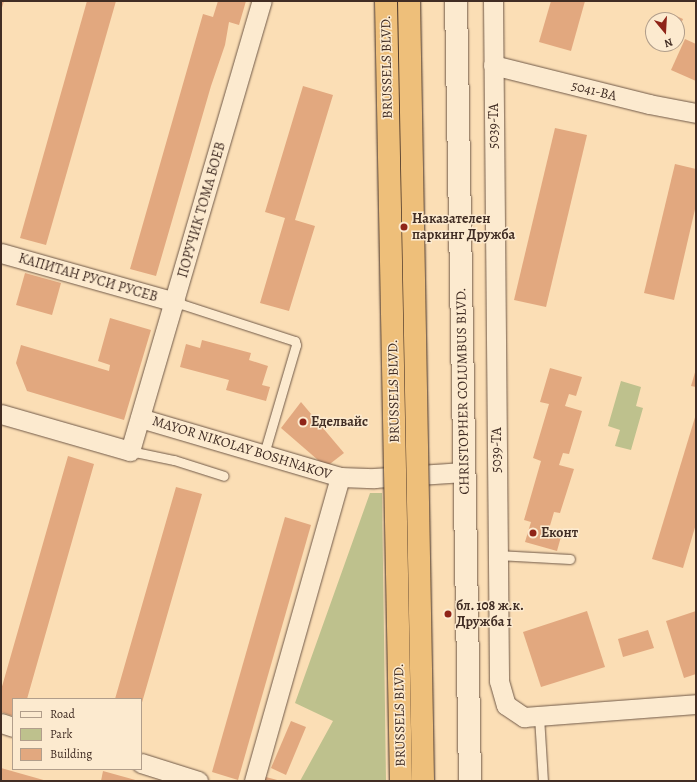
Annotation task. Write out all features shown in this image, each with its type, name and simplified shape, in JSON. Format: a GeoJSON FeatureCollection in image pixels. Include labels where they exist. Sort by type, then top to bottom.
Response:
{"type":"FeatureCollection","features":[{"type":"Feature","properties":{"kind":"main road","name":"BRUSSELS BLVD."},"geometry":{"type":"LineString","coordinates":[[386,1],[401,781]]}},
{"type":"Feature","properties":{"kind":"main road","name":"BRUSSELS BLVD."},"geometry":{"type":"LineString","coordinates":[[409,1],[423,781]]}},
{"type":"Feature","properties":{"kind":"main road","name":"CHRISTOPHER COLUMBUS BLVD."},"geometry":{"type":"LineString","coordinates":[[456,1],[470,781]]}},
{"type":"Feature","properties":{"kind":"street","name":"ПОРУЧИК ТОМА БОЕВ"},"geometry":{"type":"LineString","coordinates":[[140,418],[262,1]]}},
{"type":"Feature","properties":{"kind":"street","name":"5039-ТА"},"geometry":{"type":"LineString","coordinates":[[493,1],[499,681],[506,705],[524,717],[696,704]]}},
{"type":"Feature","properties":{"kind":"street","name":"5041-ВА"},"geometry":{"type":"LineString","coordinates":[[494,65],[649,104],[696,114]]}},
{"type":"Feature","properties":{"kind":"street","name":"КАПИТАН РУСИ РУСЕВ"},"geometry":{"type":"LineString","coordinates":[[1,253],[175,302]]}},
{"type":"Feature","properties":{"kind":"street"},"geometry":{"type":"LineString","coordinates":[[1,414],[130,451]]}},
{"type":"Feature","properties":{"kind":"street","name":"МAYOR NIKOLAY BOSHNAKOV"},"geometry":{"type":"LineString","coordinates":[[130,451],[140,418],[340,477],[374,478],[464,472]]}},
{"type":"Feature","properties":{"kind":"street"},"geometry":{"type":"LineString","coordinates":[[254,781],[340,477]]}},
{"type":"Feature","properties":{"kind":"street"},"geometry":{"type":"LineString","coordinates":[[1,723],[12,727]]}},
{"type":"Feature","properties":{"kind":"street"},"geometry":{"type":"LineString","coordinates":[[142,763],[198,781]]}},
{"type":"Feature","properties":{"kind":"lane"},"geometry":{"type":"LineString","coordinates":[[175,302],[295,341],[296,345],[264,454]]}},
{"type":"Feature","properties":{"kind":"lane"},"geometry":{"type":"LineString","coordinates":[[130,451],[174,460],[224,476]]}},
{"type":"Feature","properties":{"kind":"lane"},"geometry":{"type":"LineString","coordinates":[[497,554],[570,559]]}},
{"type":"Feature","properties":{"kind":"lane"},"geometry":{"type":"LineString","coordinates":[[539,716],[543,781]]}},
{"type":"Feature","properties":{"kind":"green space"},"geometry":{"type":"Polygon","coordinates":[[[621,381],[641,387],[636,406],[643,408],[631,450],[615,446],[620,430],[608,426],[621,381]]]}},
{"type":"Feature","properties":{"kind":"green space"},"geometry":{"type":"Polygon","coordinates":[[[370,493],[382,493],[386,781],[300,781],[333,721],[295,703],[370,493]]]}},
{"type":"Feature","properties":{"kind":"building"},"geometry":{"type":"Polygon","coordinates":[[[1,1],[4,1],[1,11],[1,1]]]}},
{"type":"Feature","properties":{"kind":"building"},"geometry":{"type":"Polygon","coordinates":[[[87,1],[116,1],[46,245],[20,238],[87,1]]]}},
{"type":"Feature","properties":{"kind":"building"},"geometry":{"type":"Polygon","coordinates":[[[218,1],[246,1],[239,25],[229,22],[225,45],[211,86],[156,276],[130,269],[203,14],[213,17],[218,1]]]}},
{"type":"Feature","properties":{"kind":"building"},"geometry":{"type":"Polygon","coordinates":[[[551,1],[585,1],[571,51],[539,42],[551,1]]]}},
{"type":"Feature","properties":{"kind":"building"},"geometry":{"type":"Polygon","coordinates":[[[685,39],[696,44],[696,81],[671,70],[679,52],[685,52],[685,39]]]}},
{"type":"Feature","properties":{"kind":"building"},"geometry":{"type":"Polygon","coordinates":[[[303,86],[333,95],[295,220],[315,226],[289,311],[260,303],[285,218],[265,212],[303,86]]]}},
{"type":"Feature","properties":{"kind":"building"},"geometry":{"type":"Polygon","coordinates":[[[555,128],[587,135],[546,307],[514,300],[555,128]]]}},
{"type":"Feature","properties":{"kind":"building"},"geometry":{"type":"Polygon","coordinates":[[[675,164],[696,169],[696,205],[674,300],[644,293],[675,164]]]}},
{"type":"Feature","properties":{"kind":"building"},"geometry":{"type":"Polygon","coordinates":[[[25,273],[61,283],[52,315],[16,305],[25,273]]]}},
{"type":"Feature","properties":{"kind":"building"},"geometry":{"type":"Polygon","coordinates":[[[110,318],[151,330],[124,420],[27,391],[16,363],[21,345],[109,371],[110,365],[98,361],[110,318]]]}},
{"type":"Feature","properties":{"kind":"building"},"geometry":{"type":"Polygon","coordinates":[[[202,340],[251,353],[249,360],[268,366],[262,385],[270,387],[266,401],[226,390],[229,380],[180,367],[186,344],[200,348],[202,340]]]}},
{"type":"Feature","properties":{"kind":"building"},"geometry":{"type":"Polygon","coordinates":[[[550,368],[582,377],[576,396],[569,394],[565,406],[582,411],[569,454],[563,453],[559,465],[574,469],[560,513],[554,512],[549,529],[562,533],[557,551],[525,542],[531,522],[524,520],[541,461],[533,458],[549,404],[540,402],[550,368]]]}},
{"type":"Feature","properties":{"kind":"building"},"geometry":{"type":"Polygon","coordinates":[[[696,369],[696,387],[691,386],[696,369]]]}},
{"type":"Feature","properties":{"kind":"building"},"geometry":{"type":"Polygon","coordinates":[[[301,402],[344,453],[326,467],[281,428],[301,402]]]}},
{"type":"Feature","properties":{"kind":"building"},"geometry":{"type":"Polygon","coordinates":[[[696,414],[696,524],[683,568],[652,559],[696,414]]]}},
{"type":"Feature","properties":{"kind":"building"},"geometry":{"type":"Polygon","coordinates":[[[68,456],[94,464],[27,698],[12,698],[12,716],[1,712],[1,690],[68,456]]]}},
{"type":"Feature","properties":{"kind":"building"},"geometry":{"type":"Polygon","coordinates":[[[176,487],[202,494],[142,703],[142,698],[115,698],[176,487]]]}},
{"type":"Feature","properties":{"kind":"building"},"geometry":{"type":"Polygon","coordinates":[[[285,517],[311,525],[238,780],[212,772],[285,517]]]}},
{"type":"Feature","properties":{"kind":"building"},"geometry":{"type":"Polygon","coordinates":[[[587,611],[605,667],[541,687],[523,632],[587,611]]]}},
{"type":"Feature","properties":{"kind":"building"},"geometry":{"type":"Polygon","coordinates":[[[696,611],[696,674],[684,678],[666,621],[696,611]]]}},
{"type":"Feature","properties":{"kind":"building"},"geometry":{"type":"Polygon","coordinates":[[[648,630],[654,648],[623,657],[618,639],[648,630]]]}},
{"type":"Feature","properties":{"kind":"building"},"geometry":{"type":"Polygon","coordinates":[[[291,721],[306,727],[286,775],[271,768],[291,721]]]}},
{"type":"Feature","properties":{"kind":"building"},"geometry":{"type":"Polygon","coordinates":[[[1,768],[47,781],[1,781],[1,768]]]}},
{"type":"Feature","properties":{"kind":"building"},"geometry":{"type":"Polygon","coordinates":[[[103,771],[139,781],[101,781],[103,771]]]}},
{"type":"Feature","properties":{"kind":"building"},"geometry":{"type":"Polygon","coordinates":[[[262,776],[281,781],[261,781],[262,776]]]}},
{"type":"Feature","properties":{"kind":"place","name":"Наказателен паркинг Дружба"},"geometry":{"type":"Point","coordinates":[404,227]}},
{"type":"Feature","properties":{"kind":"place","name":"Еделвайс"},"geometry":{"type":"Point","coordinates":[303,422]}},
{"type":"Feature","properties":{"kind":"place","name":"Еконт"},"geometry":{"type":"Point","coordinates":[533,533]}},
{"type":"Feature","properties":{"kind":"place","name":"бл. 108 ж.к. Дружба 1"},"geometry":{"type":"Point","coordinates":[448,614]}}]}
